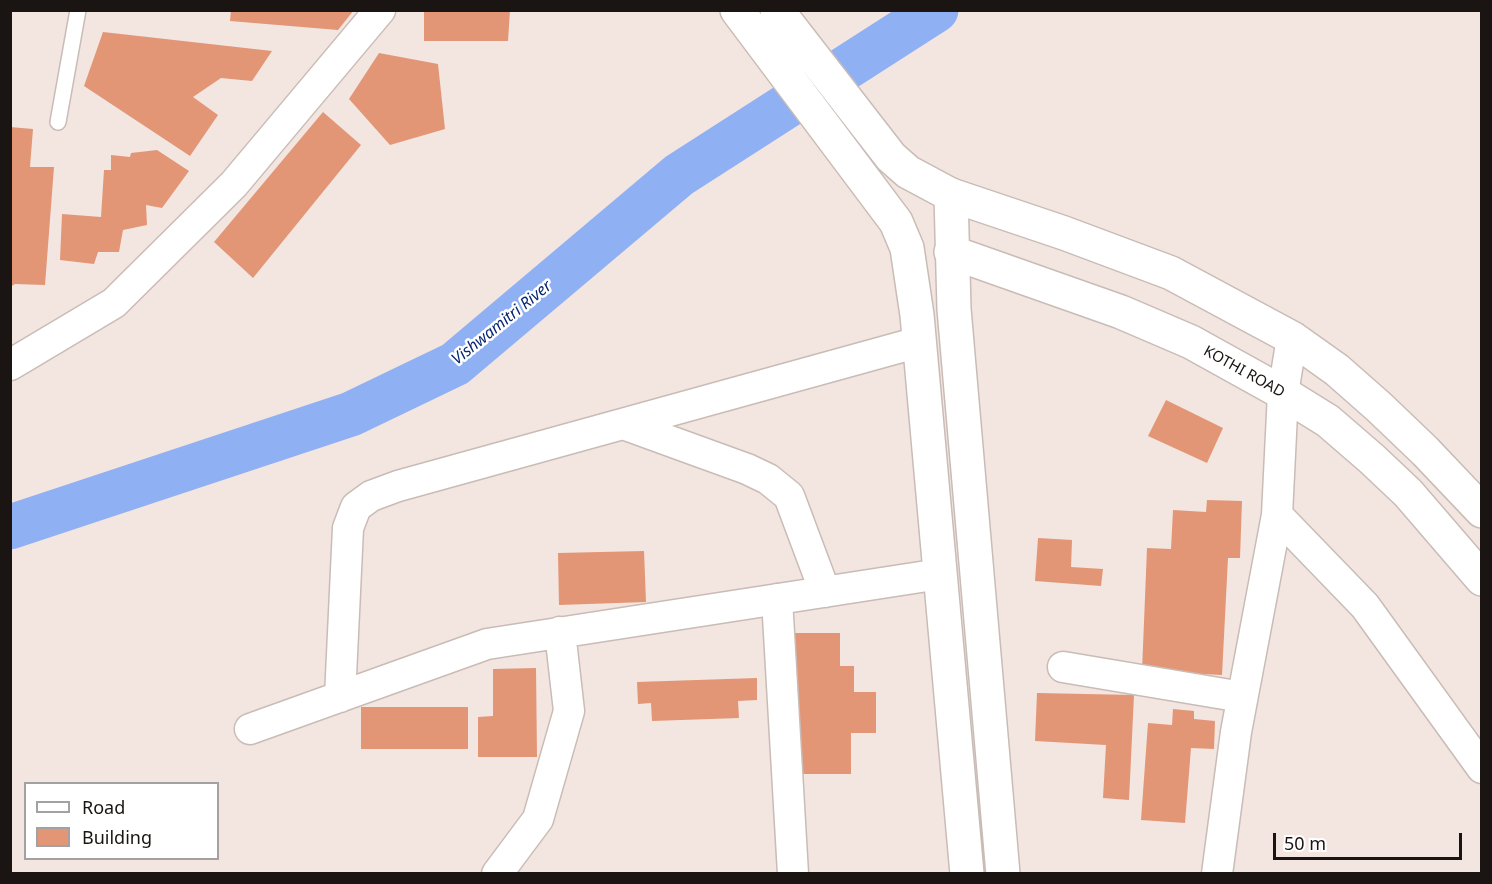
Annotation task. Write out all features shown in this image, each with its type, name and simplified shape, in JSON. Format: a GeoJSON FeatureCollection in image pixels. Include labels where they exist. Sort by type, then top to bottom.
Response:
{"type":"FeatureCollection","features":[{"type":"Feature","properties":{"kind":"main road"},"geometry":{"type":"LineString","coordinates":[[737,10],[863,177],[903,236]]}},
{"type":"Feature","properties":{"kind":"main road"},"geometry":{"type":"LineString","coordinates":[[777,10],[899,165],[951,195],[1064,232],[1172,273],[1292,338],[1337,370],[1379,407],[1482,511]]}},
{"type":"Feature","properties":{"kind":"main road"},"geometry":{"type":"LineString","coordinates":[[899,165],[903,236],[910,261],[920,342],[967,873]]}},
{"type":"Feature","properties":{"kind":"main road"},"geometry":{"type":"LineString","coordinates":[[951,195],[954,309],[1003,873]]}},
{"type":"Feature","properties":{"kind":"main road","name":"KOTHI ROAD"},"geometry":{"type":"LineString","coordinates":[[903,236],[1121,312],[1191,342],[1283,393],[1328,421],[1372,459],[1408,493],[1482,579]]}},
{"type":"Feature","properties":{"kind":"street"},"geometry":{"type":"LineString","coordinates":[[10,365],[114,303],[234,184],[380,10]]}},
{"type":"Feature","properties":{"kind":"street"},"geometry":{"type":"LineString","coordinates":[[1217,873],[1242,697],[1277,515],[1283,393],[1292,338]]}},
{"type":"Feature","properties":{"kind":"street"},"geometry":{"type":"LineString","coordinates":[[340,697],[348,528],[356,507],[371,496],[398,486],[920,342]]}},
{"type":"Feature","properties":{"kind":"street"},"geometry":{"type":"LineString","coordinates":[[623,424],[768,479],[789,496],[825,592]]}},
{"type":"Feature","properties":{"kind":"street"},"geometry":{"type":"LineString","coordinates":[[1277,515],[1365,606],[1482,768]]}},
{"type":"Feature","properties":{"kind":"street"},"geometry":{"type":"LineString","coordinates":[[250,729],[487,644],[940,574]]}},
{"type":"Feature","properties":{"kind":"street"},"geometry":{"type":"LineString","coordinates":[[777,599],[794,873]]}},
{"type":"Feature","properties":{"kind":"street"},"geometry":{"type":"LineString","coordinates":[[497,873],[538,819],[568,711],[560,632]]}},
{"type":"Feature","properties":{"kind":"street"},"geometry":{"type":"LineString","coordinates":[[1063,667],[1242,697]]}},
{"type":"Feature","properties":{"kind":"lane"},"geometry":{"type":"LineString","coordinates":[[58,122],[78,10]]}},
{"type":"Feature","properties":{"kind":"building"},"geometry":{"type":"Polygon","coordinates":[[[231,10],[354,10],[338,30],[230,21],[231,10]]]}},
{"type":"Feature","properties":{"kind":"building"},"geometry":{"type":"Polygon","coordinates":[[[424,10],[510,10],[508,41],[424,41],[424,10]]]}},
{"type":"Feature","properties":{"kind":"building"},"geometry":{"type":"Polygon","coordinates":[[[103,32],[272,51],[252,81],[221,78],[193,97],[218,115],[190,156],[84,86],[103,32]]]}},
{"type":"Feature","properties":{"kind":"building"},"geometry":{"type":"Polygon","coordinates":[[[379,53],[438,64],[445,129],[390,145],[349,99],[379,53]]]}},
{"type":"Feature","properties":{"kind":"building"},"geometry":{"type":"Polygon","coordinates":[[[323,112],[361,145],[253,278],[214,242],[323,112]]]}},
{"type":"Feature","properties":{"kind":"building"},"geometry":{"type":"Polygon","coordinates":[[[10,127],[33,129],[30,167],[54,167],[45,285],[15,284],[10,287],[10,127]]]}},
{"type":"Feature","properties":{"kind":"building"},"geometry":{"type":"Polygon","coordinates":[[[157,150],[189,171],[162,208],[146,205],[147,225],[123,230],[119,252],[98,252],[94,264],[60,260],[62,214],[101,217],[104,170],[111,170],[111,155],[130,157],[131,153],[157,150]]]}},
{"type":"Feature","properties":{"kind":"building"},"geometry":{"type":"Polygon","coordinates":[[[1166,400],[1223,428],[1207,463],[1148,436],[1166,400]]]}},
{"type":"Feature","properties":{"kind":"building"},"geometry":{"type":"Polygon","coordinates":[[[1207,500],[1242,501],[1240,558],[1228,558],[1222,675],[1142,671],[1147,548],[1171,549],[1173,510],[1206,512],[1207,500]]]}},
{"type":"Feature","properties":{"kind":"building"},"geometry":{"type":"Polygon","coordinates":[[[1038,538],[1072,540],[1071,567],[1103,569],[1101,586],[1035,581],[1038,538]]]}},
{"type":"Feature","properties":{"kind":"building"},"geometry":{"type":"Polygon","coordinates":[[[644,551],[646,602],[559,605],[558,553],[644,551]]]}},
{"type":"Feature","properties":{"kind":"building"},"geometry":{"type":"Polygon","coordinates":[[[794,633],[840,633],[840,666],[854,666],[854,692],[876,692],[876,733],[851,733],[851,774],[795,774],[794,633]]]}},
{"type":"Feature","properties":{"kind":"building"},"geometry":{"type":"Polygon","coordinates":[[[536,668],[537,757],[478,757],[478,717],[493,716],[493,669],[536,668]]]}},
{"type":"Feature","properties":{"kind":"building"},"geometry":{"type":"Polygon","coordinates":[[[757,678],[757,700],[738,701],[739,718],[652,721],[651,703],[638,704],[637,682],[757,678]]]}},
{"type":"Feature","properties":{"kind":"building"},"geometry":{"type":"Polygon","coordinates":[[[1037,693],[1134,695],[1129,800],[1103,798],[1106,745],[1035,741],[1037,693]]]}},
{"type":"Feature","properties":{"kind":"building"},"geometry":{"type":"Polygon","coordinates":[[[361,707],[468,707],[468,749],[361,749],[361,707]]]}},
{"type":"Feature","properties":{"kind":"building"},"geometry":{"type":"Polygon","coordinates":[[[1173,709],[1194,711],[1194,719],[1215,721],[1214,749],[1191,748],[1185,823],[1141,820],[1148,723],[1172,725],[1173,709]]]}},
{"type":"Feature","properties":{"kind":"waterway","name":"Vishwamitri River"},"geometry":{"type":"LineString","coordinates":[[10,527],[351,414],[455,364],[679,175],[936,10]]}}]}
